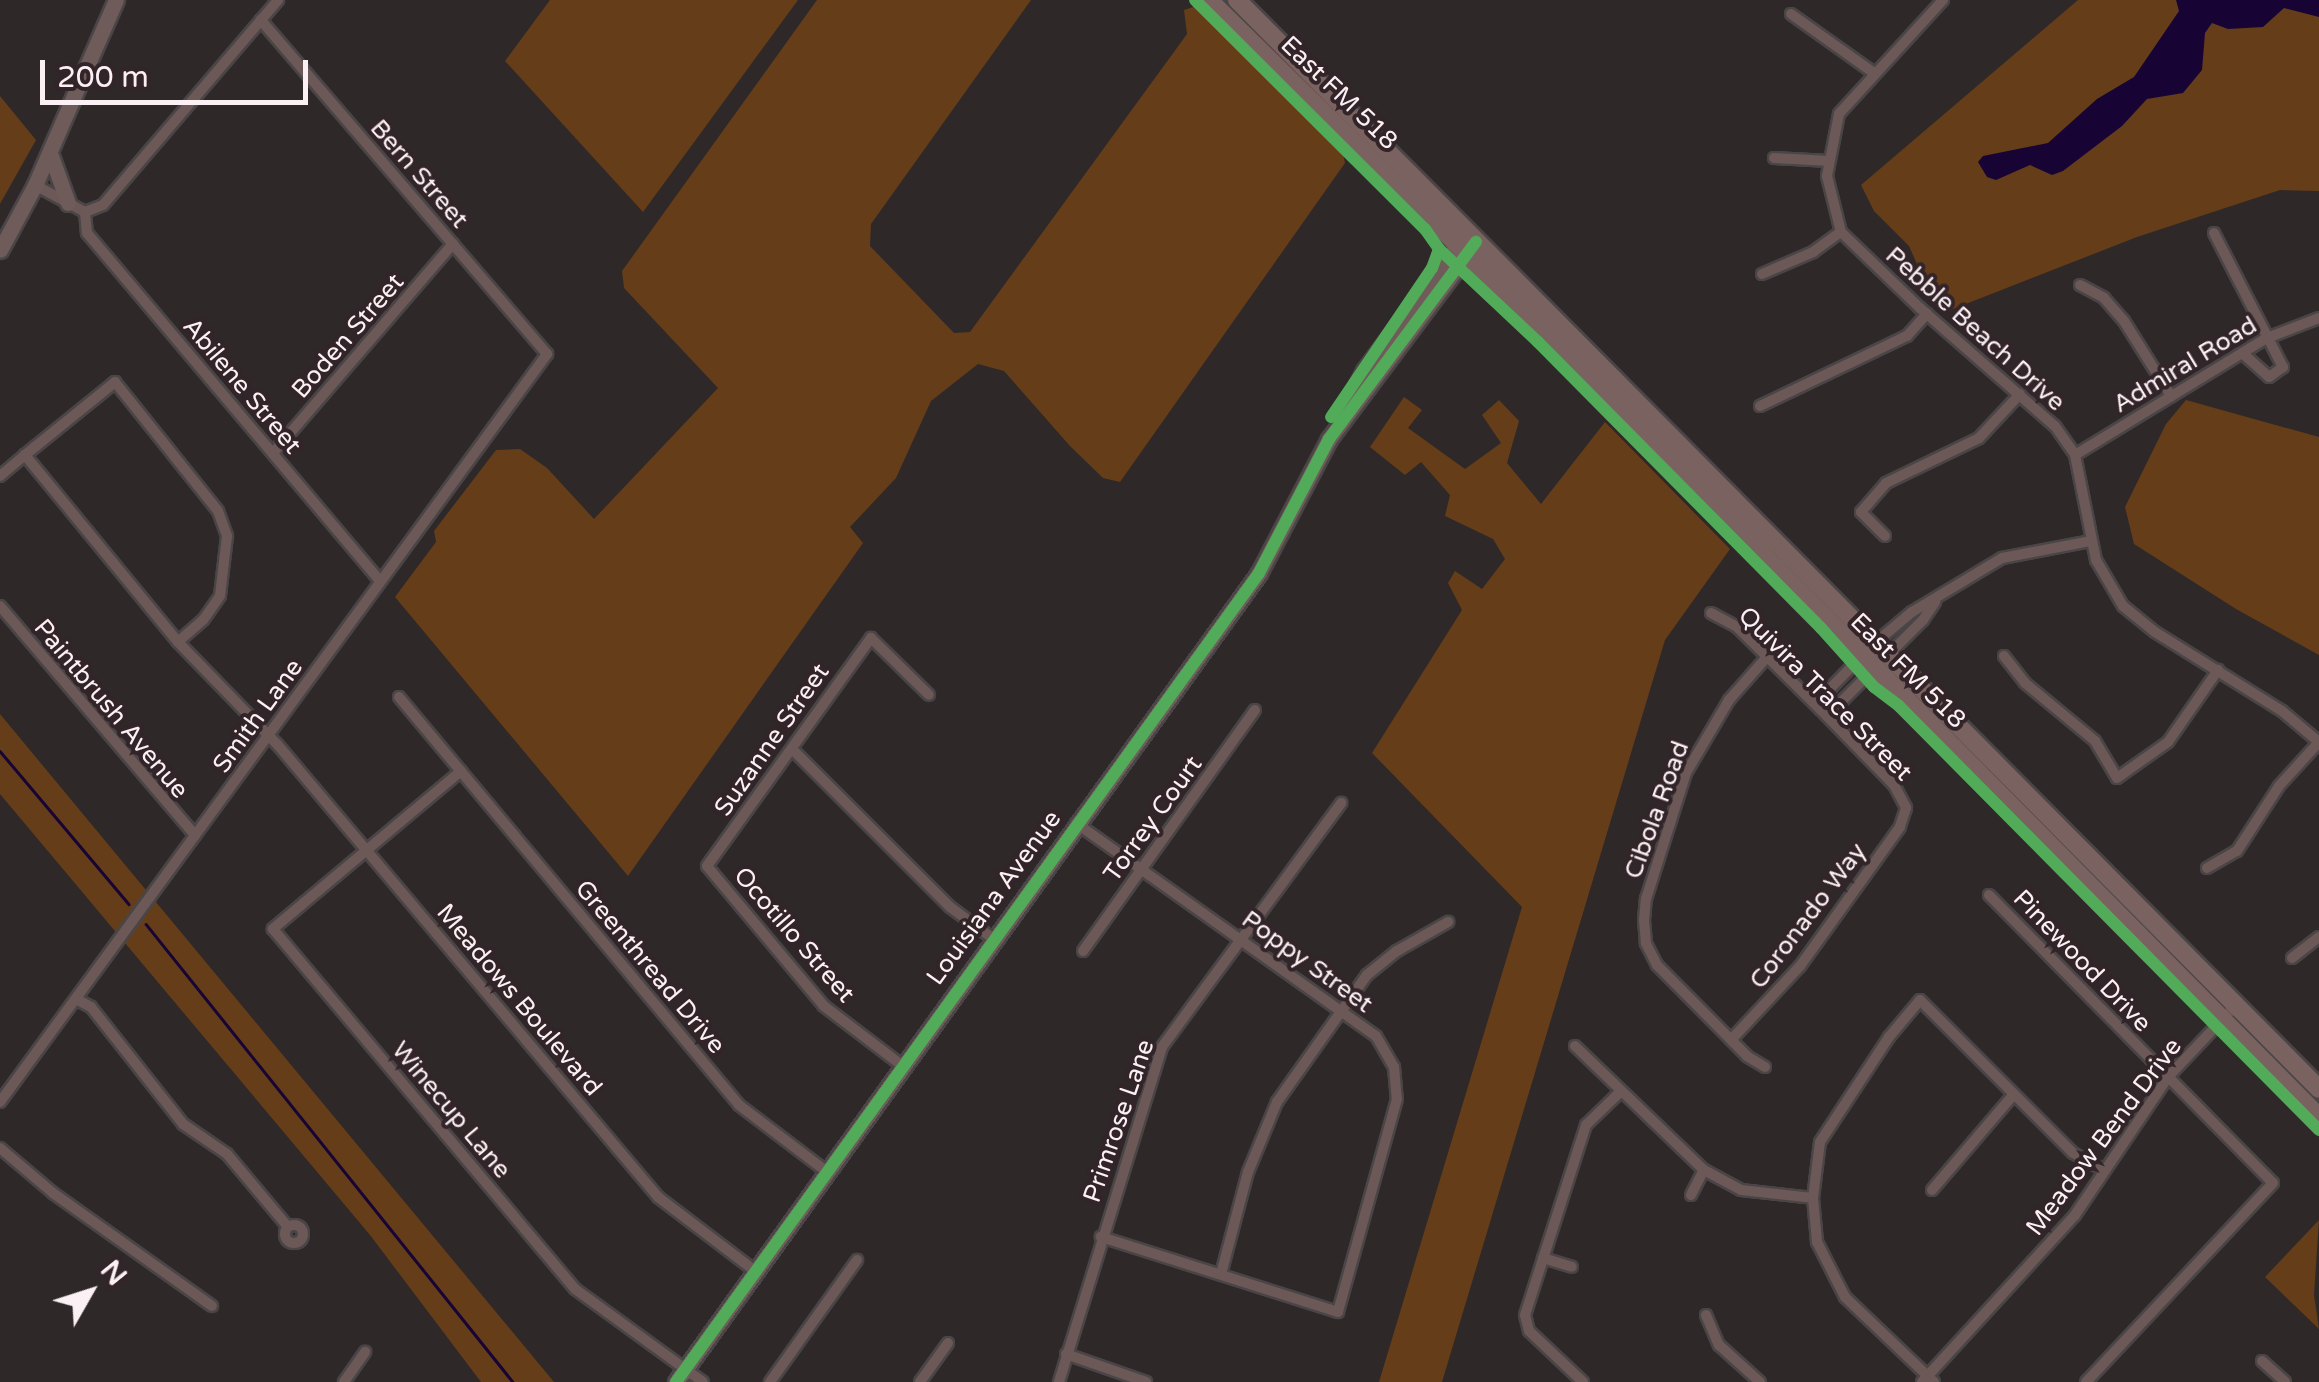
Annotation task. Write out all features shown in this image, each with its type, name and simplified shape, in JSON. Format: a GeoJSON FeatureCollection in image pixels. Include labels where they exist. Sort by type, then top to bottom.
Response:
{"type":"FeatureCollection","features":[{"type":"Feature","properties":{"kind":"main road","name":"East FM 518"},"geometry":{"type":"LineString","coordinates":[[1237,0],[1338,115],[1874,656],[2222,1021],[2319,1117]]}},
{"type":"Feature","properties":{"kind":"main road","name":"East FM 518"},"geometry":{"type":"LineString","coordinates":[[1212,1],[1338,115]]}},
{"type":"Feature","properties":{"kind":"main road","name":"East FM 518"},"geometry":{"type":"LineString","coordinates":[[1874,656],[2319,1089]]}},
{"type":"Feature","properties":{"kind":"street"},"geometry":{"type":"LineString","coordinates":[[0,250],[36,185],[116,0]]}},
{"type":"Feature","properties":{"kind":"street"},"geometry":{"type":"LineString","coordinates":[[36,185],[85,212],[103,204],[278,0]]}},
{"type":"Feature","properties":{"kind":"street"},"geometry":{"type":"LineString","coordinates":[[1762,274],[1813,252],[1840,232],[1830,203],[1829,161],[1839,114],[1943,0]]}},
{"type":"Feature","properties":{"kind":"street"},"geometry":{"type":"LineString","coordinates":[[1791,14],[1874,73]]}},
{"type":"Feature","properties":{"kind":"street","name":"Bern Street"},"geometry":{"type":"LineString","coordinates":[[261,20],[547,354]]}},
{"type":"Feature","properties":{"kind":"street"},"geometry":{"type":"LineString","coordinates":[[50,153],[68,203]]}},
{"type":"Feature","properties":{"kind":"street"},"geometry":{"type":"LineString","coordinates":[[1774,158],[1829,161]]}},
{"type":"Feature","properties":{"kind":"street","name":"Abilene Street"},"geometry":{"type":"LineString","coordinates":[[85,212],[87,233],[380,581]]}},
{"type":"Feature","properties":{"kind":"street","name":"Pebble Beach Drive"},"geometry":{"type":"LineString","coordinates":[[1840,232],[2056,426],[2075,455],[2091,541],[2106,582],[2123,606],[2155,632],[2282,711],[2319,742]]}},
{"type":"Feature","properties":{"kind":"street"},"geometry":{"type":"LineString","coordinates":[[2214,233],[2282,367],[2268,377],[2242,353]]}},
{"type":"Feature","properties":{"kind":"street","name":"Boden Street"},"geometry":{"type":"LineString","coordinates":[[273,454],[453,244]]}},
{"type":"Feature","properties":{"kind":"street","name":"Louisiana Avenue"},"geometry":{"type":"LineString","coordinates":[[680,1376],[900,1064],[1259,573],[1334,433],[1466,245]]}},
{"type":"Feature","properties":{"kind":"street"},"geometry":{"type":"LineString","coordinates":[[2080,285],[2104,298],[2124,320],[2171,396]]}},
{"type":"Feature","properties":{"kind":"street"},"geometry":{"type":"LineString","coordinates":[[1760,406],[1907,336],[1927,314]]}},
{"type":"Feature","properties":{"kind":"street","name":"Admiral Road"},"geometry":{"type":"LineString","coordinates":[[2075,455],[2266,338],[2319,318]]}},
{"type":"Feature","properties":{"kind":"street","name":"Smith Lane"},"geometry":{"type":"LineString","coordinates":[[0,1102],[80,1002],[195,834],[547,354]]}},
{"type":"Feature","properties":{"kind":"street"},"geometry":{"type":"LineString","coordinates":[[0,476],[115,382],[218,511],[226,536],[220,596],[203,620],[178,642]]}},
{"type":"Feature","properties":{"kind":"street"},"geometry":{"type":"LineString","coordinates":[[1885,536],[1861,512],[1886,483],[1979,438],[2020,394]]}},
{"type":"Feature","properties":{"kind":"street","name":"Meadows Boulevard"},"geometry":{"type":"LineString","coordinates":[[25,456],[178,642],[366,850],[658,1197],[756,1271]]}},
{"type":"Feature","properties":{"kind":"street"},"geometry":{"type":"LineString","coordinates":[[1815,704],[1965,577],[2002,558],[2091,541]]}},
{"type":"Feature","properties":{"kind":"street"},"geometry":{"type":"LineString","coordinates":[[1826,716],[1912,612],[1936,601]]}},
{"type":"Feature","properties":{"kind":"street","name":"Paintbrush Avenue"},"geometry":{"type":"LineString","coordinates":[[0,606],[195,834]]}},
{"type":"Feature","properties":{"kind":"street","name":"Quivira Trace Street"},"geometry":{"type":"LineString","coordinates":[[1710,613],[1737,627],[1815,704],[1894,786],[1906,808]]}},
{"type":"Feature","properties":{"kind":"street","name":"Suzanne Street"},"geometry":{"type":"LineString","coordinates":[[707,866],[871,638],[929,695]]}},
{"type":"Feature","properties":{"kind":"street"},"geometry":{"type":"LineString","coordinates":[[2004,656],[2025,683],[2095,740],[2117,778],[2168,742],[2218,670]]}},
{"type":"Feature","properties":{"kind":"street","name":"Cibola Road"},"geometry":{"type":"LineString","coordinates":[[1765,1067],[1731,1040],[1656,965],[1646,943],[1644,920],[1646,898],[1686,773],[1729,700],[1766,658]]}},
{"type":"Feature","properties":{"kind":"street","name":"Greenthread Drive"},"geometry":{"type":"LineString","coordinates":[[399,697],[739,1105],[826,1171]]}},
{"type":"Feature","properties":{"kind":"street","name":"Torrey Court"},"geometry":{"type":"LineString","coordinates":[[1083,951],[1255,710]]}},
{"type":"Feature","properties":{"kind":"street"},"geometry":{"type":"LineString","coordinates":[[2207,868],[2237,851],[2279,786],[2319,742]]}},
{"type":"Feature","properties":{"kind":"street"},"geometry":{"type":"LineString","coordinates":[[792,748],[950,907],[992,938]]}},
{"type":"Feature","properties":{"kind":"street"},"geometry":{"type":"LineString","coordinates":[[366,850],[460,771]]}},
{"type":"Feature","properties":{"kind":"street","name":"Primrose Lane"},"geometry":{"type":"LineString","coordinates":[[1059,1382],[1162,1047],[1341,802]]}},
{"type":"Feature","properties":{"kind":"street","name":"Coronado Way"},"geometry":{"type":"LineString","coordinates":[[1731,1040],[1800,966],[1900,827],[1906,808]]}},
{"type":"Feature","properties":{"kind":"street","name":"Poppy Street"},"geometry":{"type":"LineString","coordinates":[[1076,823],[1344,1011],[1376,1036],[1394,1066],[1397,1098],[1338,1312],[1222,1274]]}},
{"type":"Feature","properties":{"kind":"street","name":"Winecup Lane"},"geometry":{"type":"LineString","coordinates":[[366,850],[272,928],[575,1289],[680,1376],[703,1382]]}},
{"type":"Feature","properties":{"kind":"street","name":"Ocotillo Street"},"geometry":{"type":"LineString","coordinates":[[707,866],[824,1006],[900,1064]]}},
{"type":"Feature","properties":{"kind":"street","name":"Pinewood Drive"},"geometry":{"type":"LineString","coordinates":[[1990,895],[2273,1183],[2086,1382]]}},
{"type":"Feature","properties":{"kind":"street"},"geometry":{"type":"LineString","coordinates":[[1101,1237],[1222,1274],[1248,1172],[1277,1102],[1367,975],[1397,951],[1448,922]]}},
{"type":"Feature","properties":{"kind":"street"},"geometry":{"type":"LineString","coordinates":[[2292,958],[2319,936]]}},
{"type":"Feature","properties":{"kind":"street"},"geometry":{"type":"LineString","coordinates":[[1928,1380],[1844,1297],[1817,1242],[1812,1198],[1820,1142],[1888,1037],[1920,1000],[2073,1152],[2104,1170]]}},
{"type":"Feature","properties":{"kind":"street"},"geometry":{"type":"LineString","coordinates":[[80,1002],[183,1124],[227,1154],[288,1226]]}},
{"type":"Feature","properties":{"kind":"street","name":"Meadow Bend Drive"},"geometry":{"type":"LineString","coordinates":[[1928,1380],[2075,1215],[2168,1077],[2236,1005]]}},
{"type":"Feature","properties":{"kind":"street"},"geometry":{"type":"LineString","coordinates":[[1575,1046],[1704,1170],[1740,1190],[1812,1198]]}},
{"type":"Feature","properties":{"kind":"street"},"geometry":{"type":"LineString","coordinates":[[1583,1382],[1529,1331],[1524,1315],[1586,1126],[1620,1092]]}},
{"type":"Feature","properties":{"kind":"street"},"geometry":{"type":"LineString","coordinates":[[1932,1190],[2014,1094]]}},
{"type":"Feature","properties":{"kind":"street"},"geometry":{"type":"LineString","coordinates":[[0,1148],[53,1192],[212,1306]]}},
{"type":"Feature","properties":{"kind":"street"},"geometry":{"type":"LineString","coordinates":[[1691,1194],[1704,1170]]}},
{"type":"Feature","properties":{"kind":"street"},"geometry":{"type":"LineString","coordinates":[[1543,1258],[1572,1267]]}},
{"type":"Feature","properties":{"kind":"street"},"geometry":{"type":"LineString","coordinates":[[770,1382],[857,1260]]}},
{"type":"Feature","properties":{"kind":"street"},"geometry":{"type":"LineString","coordinates":[[1706,1315],[1719,1345],[1760,1382]]}},
{"type":"Feature","properties":{"kind":"street"},"geometry":{"type":"LineString","coordinates":[[920,1382],[948,1343]]}},
{"type":"Feature","properties":{"kind":"street"},"geometry":{"type":"LineString","coordinates":[[344,1382],[365,1352]]}},
{"type":"Feature","properties":{"kind":"street"},"geometry":{"type":"LineString","coordinates":[[1066,1354],[1146,1382]]}},
{"type":"Feature","properties":{"kind":"street"},"geometry":{"type":"LineString","coordinates":[[2262,1361],[2285,1382]]}},
{"type":"Feature","properties":{"kind":"shaded area"},"geometry":{"type":"Polygon","coordinates":[[[550,0],[798,0],[643,212],[505,61],[550,0]]]}},
{"type":"Feature","properties":{"kind":"shaded area"},"geometry":{"type":"Polygon","coordinates":[[[817,0],[1031,0],[871,224],[870,246],[954,333],[970,332],[1187,34],[1184,10],[1196,6],[1343,153],[1345,163],[1120,482],[1103,478],[1004,371],[978,364],[931,401],[896,478],[850,527],[863,543],[628,876],[395,597],[436,542],[434,531],[496,450],[520,449],[547,468],[594,519],[718,388],[624,288],[622,271],[817,0]]]}},
{"type":"Feature","properties":{"kind":"shaded area"},"geometry":{"type":"Polygon","coordinates":[[[2078,0],[2319,0],[2319,191],[2280,190],[2137,237],[1948,311],[1924,280],[1909,246],[1874,211],[1861,185],[2078,0]]]}},
{"type":"Feature","properties":{"kind":"shaded area"},"geometry":{"type":"Polygon","coordinates":[[[2176,0],[2319,0],[2319,17],[2284,8],[2263,27],[2228,29],[2212,23],[2205,33],[2202,70],[2183,93],[2147,99],[2122,126],[2063,171],[2052,175],[2030,165],[1996,180],[1987,177],[1978,162],[1983,156],[2048,143],[2097,99],[2134,77],[2179,11],[2176,0]]]}},
{"type":"Feature","properties":{"kind":"shaded area"},"geometry":{"type":"Polygon","coordinates":[[[0,96],[36,140],[0,204],[0,96]]]}},
{"type":"Feature","properties":{"kind":"shaded area"},"geometry":{"type":"Polygon","coordinates":[[[1404,397],[1422,410],[1408,428],[1465,469],[1501,443],[1482,415],[1499,400],[1519,421],[1507,463],[1541,504],[1605,422],[1730,549],[1665,640],[1442,1382],[1379,1382],[1522,907],[1372,753],[1462,610],[1448,583],[1455,571],[1482,589],[1505,559],[1493,539],[1445,516],[1450,495],[1421,462],[1405,475],[1370,447],[1404,397]]]}},
{"type":"Feature","properties":{"kind":"shaded area"},"geometry":{"type":"Polygon","coordinates":[[[2186,400],[2319,437],[2319,655],[2236,609],[2134,544],[2125,507],[2166,424],[2186,400]]]}},
{"type":"Feature","properties":{"kind":"shaded area"},"geometry":{"type":"Polygon","coordinates":[[[0,714],[554,1382],[481,1382],[370,1235],[0,794],[0,714]]]}},
{"type":"Feature","properties":{"kind":"shaded area"},"geometry":{"type":"Polygon","coordinates":[[[2319,1220],[2314,1295],[2319,1329],[2265,1277],[2319,1220]]]}},
{"type":"Feature","properties":{"kind":"waterway"},"geometry":{"type":"LineString","coordinates":[[0,751],[129,904]]}},
{"type":"Feature","properties":{"kind":"waterway"},"geometry":{"type":"LineString","coordinates":[[146,924],[513,1382]]}},
{"type":"Feature","properties":{"kind":"cycle path"},"geometry":{"type":"LineString","coordinates":[[1195,0],[1425,229],[1439,249],[1432,268],[1331,417]]}},
{"type":"Feature","properties":{"kind":"cycle path"},"geometry":{"type":"LineString","coordinates":[[676,1382],[1259,573],[1329,439],[1476,242]]}},
{"type":"Feature","properties":{"kind":"cycle path"},"geometry":{"type":"LineString","coordinates":[[1439,249],[1538,342],[1821,628],[1874,687],[1899,706],[2319,1130]]}}]}
